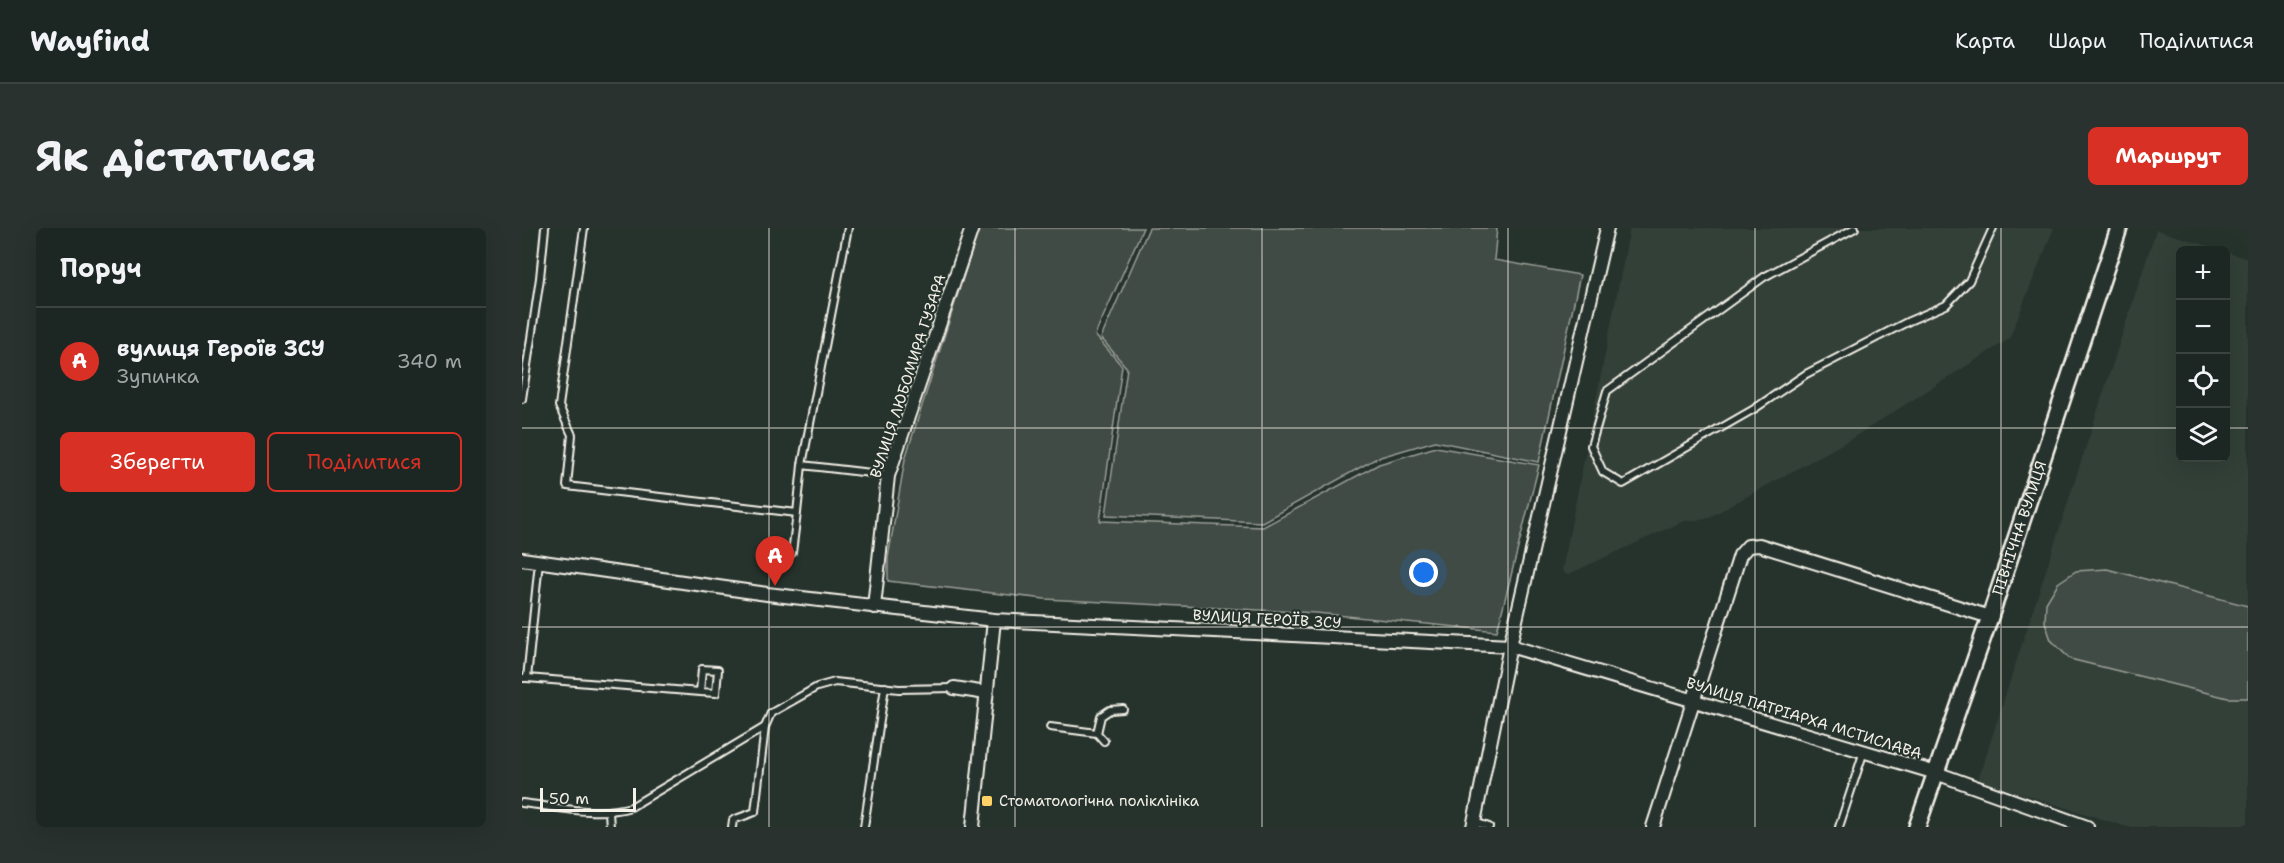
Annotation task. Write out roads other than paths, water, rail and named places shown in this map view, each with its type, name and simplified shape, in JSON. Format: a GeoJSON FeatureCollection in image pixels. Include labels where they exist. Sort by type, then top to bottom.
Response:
{"type":"FeatureCollection","features":[{"type":"Feature","properties":{"kind":"street","name":"ВУЛИЦЯ ЛЮБОМИРА ГУЗАРА"},"geometry":{"type":"LineString","coordinates":[[874,607],[888,476],[972,228]]}},
{"type":"Feature","properties":{"kind":"street"},"geometry":{"type":"LineString","coordinates":[[1474,824],[1510,646],[1607,228]]}},
{"type":"Feature","properties":{"kind":"street","name":"ПІВНІЧНА ВУЛИЦЯ"},"geometry":{"type":"LineString","coordinates":[[1917,827],[1990,617],[2119,228]]}},
{"type":"Feature","properties":{"kind":"street"},"geometry":{"type":"LineString","coordinates":[[1653,827],[1744,548],[1752,544],[1759,545],[1990,617]]}},
{"type":"Feature","properties":{"kind":"street","name":"ВУЛИЦЯ ГЕРОЇВ ЗСУ"},"geometry":{"type":"LineString","coordinates":[[522,559],[767,594],[994,620],[1510,646]]}},
{"type":"Feature","properties":{"kind":"street"},"geometry":{"type":"LineString","coordinates":[[973,827],[994,620]]}},
{"type":"Feature","properties":{"kind":"street","name":"ВУЛИЦЯ ПАТРІАРХА МСТИСЛАВА"},"geometry":{"type":"LineString","coordinates":[[1510,646],[1936,773],[2087,827]]}},
{"type":"Feature","properties":{"kind":"street"},"geometry":{"type":"LineString","coordinates":[[954,688],[986,693]]}},
{"type":"Feature","properties":{"kind":"lane"},"geometry":{"type":"LineString","coordinates":[[522,399],[545,228]]}},
{"type":"Feature","properties":{"kind":"lane"},"geometry":{"type":"LineString","coordinates":[[584,228],[559,406],[572,435],[567,486],[797,513]]}},
{"type":"Feature","properties":{"kind":"lane"},"geometry":{"type":"LineString","coordinates":[[792,553],[802,465],[848,228]]}},
{"type":"Feature","properties":{"kind":"lane"},"geometry":{"type":"LineString","coordinates":[[1855,228],[1764,277],[1607,391],[1591,446],[1603,472],[1623,484],[1754,409],[1806,374],[1908,321],[1946,305],[1969,281],[1993,228]]}},
{"type":"Feature","properties":{"kind":"lane"},"geometry":{"type":"LineString","coordinates":[[802,465],[888,476]]}},
{"type":"Feature","properties":{"kind":"lane"},"geometry":{"type":"LineString","coordinates":[[539,561],[525,678],[700,692],[716,693],[718,670],[702,669],[700,692]]}},
{"type":"Feature","properties":{"kind":"lane"},"geometry":{"type":"LineString","coordinates":[[732,827],[733,820],[755,812],[765,727],[771,713],[828,683],[845,681],[899,689],[954,688]]}},
{"type":"Feature","properties":{"kind":"lane"},"geometry":{"type":"LineString","coordinates":[[864,827],[885,687]]}},
{"type":"Feature","properties":{"kind":"lane"},"geometry":{"type":"LineString","coordinates":[[1097,733],[1104,714],[1110,710],[1123,710]]}},
{"type":"Feature","properties":{"kind":"lane"},"geometry":{"type":"LineString","coordinates":[[522,803],[609,812],[631,807],[765,727]]}},
{"type":"Feature","properties":{"kind":"lane"},"geometry":{"type":"LineString","coordinates":[[1050,727],[1097,733],[1104,741]]}},
{"type":"Feature","properties":{"kind":"lane"},"geometry":{"type":"LineString","coordinates":[[1839,827],[1864,752]]}},
{"type":"Feature","properties":{"kind":"lane"},"geometry":{"type":"LineString","coordinates":[[609,812],[610,827]]}},
{"type":"Feature","properties":{"kind":"lane"},"geometry":{"type":"LineString","coordinates":[[1474,824],[1489,827]]}},
{"type":"Feature","properties":{"kind":"place","name":"вулиця Героїв ЗСУ"},"geometry":{"type":"Point","coordinates":[775,586]}},
{"type":"Feature","properties":{"kind":"place","name":"Стоматологічна поліклініка"},"geometry":{"type":"Point","coordinates":[987,801]}}]}
